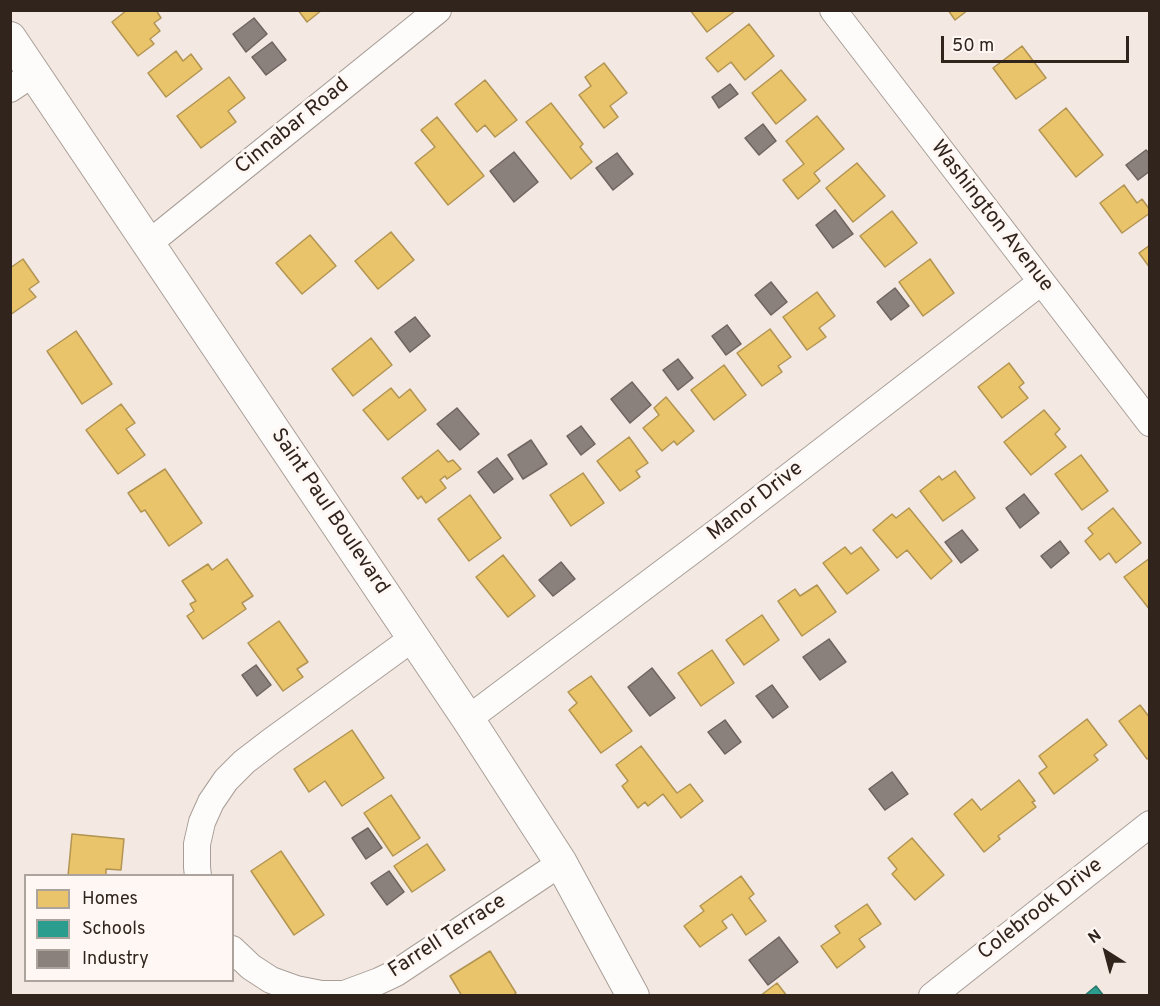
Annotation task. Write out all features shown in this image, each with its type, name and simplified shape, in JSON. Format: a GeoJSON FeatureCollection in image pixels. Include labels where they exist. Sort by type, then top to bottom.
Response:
{"type":"FeatureCollection","features":[{"type":"Feature","properties":{"kind":"street","name":"Cinnabar Road"},"geometry":{"type":"LineString","coordinates":[[148,244],[438,10]]}},
{"type":"Feature","properties":{"kind":"street","name":"Washington Avenue"},"geometry":{"type":"LineString","coordinates":[[833,10],[1149,423]]}},
{"type":"Feature","properties":{"kind":"street","name":"Saint Paul Boulevard"},"geometry":{"type":"LineString","coordinates":[[10,38],[22,81],[148,244],[468,719],[561,863],[633,996]]}},
{"type":"Feature","properties":{"kind":"street","name":"Manor Drive"},"geometry":{"type":"LineString","coordinates":[[468,719],[721,529],[1041,282]]}},
{"type":"Feature","properties":{"kind":"street"},"geometry":{"type":"LineString","coordinates":[[198,874],[197,844],[202,822],[211,802],[226,780],[244,762],[270,742],[413,638]]}},
{"type":"Feature","properties":{"kind":"street","name":"Colebrook Drive"},"geometry":{"type":"LineString","coordinates":[[932,996],[1149,824]]}},
{"type":"Feature","properties":{"kind":"street","name":"Farrell Terrace"},"geometry":{"type":"LineString","coordinates":[[234,951],[251,967],[271,980],[296,989],[321,994],[344,994],[396,972],[561,863]]}},
{"type":"Feature","properties":{"kind":"building: Homes"},"geometry":{"type":"Polygon","coordinates":[[[127,10],[156,10],[161,18],[154,23],[160,31],[150,39],[154,44],[138,56],[112,22],[127,10]]]}},
{"type":"Feature","properties":{"kind":"building: Homes"},"geometry":{"type":"Polygon","coordinates":[[[298,10],[322,10],[307,22],[298,10]]]}},
{"type":"Feature","properties":{"kind":"building: Homes"},"geometry":{"type":"Polygon","coordinates":[[[690,10],[735,10],[735,11],[707,32],[690,10]]]}},
{"type":"Feature","properties":{"kind":"building: Homes"},"geometry":{"type":"Polygon","coordinates":[[[948,10],[968,10],[955,20],[948,10]]]}},
{"type":"Feature","properties":{"kind":"building: Homes"},"geometry":{"type":"Polygon","coordinates":[[[749,24],[774,56],[745,80],[731,62],[718,72],[706,58],[749,24]]]}},
{"type":"Feature","properties":{"kind":"building: Homes"},"geometry":{"type":"Polygon","coordinates":[[[1022,46],[1046,78],[1016,99],[993,68],[1022,46]]]}},
{"type":"Feature","properties":{"kind":"building: Homes"},"geometry":{"type":"Polygon","coordinates":[[[176,51],[183,61],[191,54],[202,69],[166,97],[148,73],[176,51]]]}},
{"type":"Feature","properties":{"kind":"building: Homes"},"geometry":{"type":"Polygon","coordinates":[[[604,63],[627,93],[610,106],[618,117],[604,128],[579,95],[591,86],[585,77],[604,63]]]}},
{"type":"Feature","properties":{"kind":"building: Homes"},"geometry":{"type":"Polygon","coordinates":[[[781,70],[806,100],[776,124],[752,93],[781,70]]]}},
{"type":"Feature","properties":{"kind":"building: Homes"},"geometry":{"type":"Polygon","coordinates":[[[229,77],[245,98],[228,111],[236,122],[201,148],[177,116],[229,77]]]}},
{"type":"Feature","properties":{"kind":"building: Homes"},"geometry":{"type":"Polygon","coordinates":[[[485,80],[517,120],[495,137],[485,125],[477,132],[455,104],[485,80]]]}},
{"type":"Feature","properties":{"kind":"building: Homes"},"geometry":{"type":"Polygon","coordinates":[[[551,103],[583,144],[580,147],[592,162],[571,179],[526,122],[551,103]]]}},
{"type":"Feature","properties":{"kind":"building: Homes"},"geometry":{"type":"Polygon","coordinates":[[[1066,108],[1103,155],[1076,177],[1039,130],[1066,108]]]}},
{"type":"Feature","properties":{"kind":"building: Homes"},"geometry":{"type":"Polygon","coordinates":[[[817,116],[844,149],[814,173],[820,181],[798,199],[783,180],[804,164],[786,141],[817,116]]]}},
{"type":"Feature","properties":{"kind":"building: Homes"},"geometry":{"type":"Polygon","coordinates":[[[437,117],[484,176],[448,205],[415,163],[435,147],[421,130],[437,117]]]}},
{"type":"Feature","properties":{"kind":"building: Homes"},"geometry":{"type":"Polygon","coordinates":[[[857,163],[885,196],[853,222],[826,188],[857,163]]]}},
{"type":"Feature","properties":{"kind":"building: Homes"},"geometry":{"type":"Polygon","coordinates":[[[1124,185],[1137,203],[1142,199],[1150,213],[1122,233],[1100,203],[1124,185]]]}},
{"type":"Feature","properties":{"kind":"building: Homes"},"geometry":{"type":"Polygon","coordinates":[[[892,211],[917,243],[885,267],[860,236],[892,211]]]}},
{"type":"Feature","properties":{"kind":"building: Homes"},"geometry":{"type":"Polygon","coordinates":[[[391,232],[414,260],[378,289],[355,261],[391,232]]]}},
{"type":"Feature","properties":{"kind":"building: Homes"},"geometry":{"type":"Polygon","coordinates":[[[310,235],[336,266],[302,294],[276,263],[310,235]]]}},
{"type":"Feature","properties":{"kind":"building: Homes"},"geometry":{"type":"Polygon","coordinates":[[[1150,245],[1150,268],[1139,253],[1150,245]]]}},
{"type":"Feature","properties":{"kind":"building: Homes"},"geometry":{"type":"Polygon","coordinates":[[[23,259],[39,282],[29,289],[36,297],[10,315],[10,268],[23,259]]]}},
{"type":"Feature","properties":{"kind":"building: Homes"},"geometry":{"type":"Polygon","coordinates":[[[930,259],[954,293],[923,316],[899,282],[930,259]]]}},
{"type":"Feature","properties":{"kind":"building: Homes"},"geometry":{"type":"Polygon","coordinates":[[[817,292],[835,316],[819,328],[826,337],[807,350],[783,317],[817,292]]]}},
{"type":"Feature","properties":{"kind":"building: Homes"},"geometry":{"type":"Polygon","coordinates":[[[770,329],[791,357],[778,366],[782,372],[762,386],[737,353],[770,329]]]}},
{"type":"Feature","properties":{"kind":"building: Homes"},"geometry":{"type":"Polygon","coordinates":[[[76,331],[112,384],[82,404],[47,351],[76,331]]]}},
{"type":"Feature","properties":{"kind":"building: Homes"},"geometry":{"type":"Polygon","coordinates":[[[371,338],[392,365],[353,396],[332,369],[371,338]]]}},
{"type":"Feature","properties":{"kind":"building: Homes"},"geometry":{"type":"Polygon","coordinates":[[[1009,363],[1024,383],[1019,387],[1028,398],[1002,418],[978,387],[1009,363]]]}},
{"type":"Feature","properties":{"kind":"building: Homes"},"geometry":{"type":"Polygon","coordinates":[[[724,365],[746,395],[714,420],[691,390],[724,365]]]}},
{"type":"Feature","properties":{"kind":"building: Homes"},"geometry":{"type":"Polygon","coordinates":[[[391,388],[399,398],[410,389],[426,410],[388,440],[363,410],[391,388]]]}},
{"type":"Feature","properties":{"kind":"building: Homes"},"geometry":{"type":"Polygon","coordinates":[[[666,397],[694,431],[677,445],[674,441],[662,451],[643,428],[659,415],[654,408],[666,397]]]}},
{"type":"Feature","properties":{"kind":"building: Homes"},"geometry":{"type":"Polygon","coordinates":[[[121,404],[135,423],[126,429],[145,455],[118,474],[86,430],[121,404]]]}},
{"type":"Feature","properties":{"kind":"building: Homes"},"geometry":{"type":"Polygon","coordinates":[[[1044,410],[1060,429],[1055,434],[1066,447],[1031,475],[1004,442],[1044,410]]]}},
{"type":"Feature","properties":{"kind":"building: Homes"},"geometry":{"type":"Polygon","coordinates":[[[629,437],[648,463],[636,471],[640,477],[620,491],[597,461],[629,437]]]}},
{"type":"Feature","properties":{"kind":"building: Homes"},"geometry":{"type":"Polygon","coordinates":[[[438,450],[448,462],[453,460],[461,469],[447,479],[445,476],[440,480],[446,488],[426,503],[421,496],[418,499],[402,478],[438,450]]]}},
{"type":"Feature","properties":{"kind":"building: Homes"},"geometry":{"type":"Polygon","coordinates":[[[1081,455],[1108,491],[1082,510],[1055,474],[1081,455]]]}},
{"type":"Feature","properties":{"kind":"building: Homes"},"geometry":{"type":"Polygon","coordinates":[[[165,469],[202,523],[169,546],[145,510],[141,512],[128,493],[165,469]]]}},
{"type":"Feature","properties":{"kind":"building: Homes"},"geometry":{"type":"Polygon","coordinates":[[[955,471],[975,498],[943,521],[920,491],[939,476],[942,480],[955,471]]]}},
{"type":"Feature","properties":{"kind":"building: Homes"},"geometry":{"type":"Polygon","coordinates":[[[583,473],[604,503],[571,526],[550,495],[583,473]]]}},
{"type":"Feature","properties":{"kind":"building: Homes"},"geometry":{"type":"Polygon","coordinates":[[[470,495],[501,538],[469,561],[438,519],[470,495]]]}},
{"type":"Feature","properties":{"kind":"building: Homes"},"geometry":{"type":"Polygon","coordinates":[[[909,508],[952,561],[931,579],[907,550],[897,558],[873,530],[892,514],[896,518],[909,508]]]}},
{"type":"Feature","properties":{"kind":"building: Homes"},"geometry":{"type":"Polygon","coordinates":[[[1113,508],[1141,543],[1116,563],[1109,553],[1100,560],[1085,541],[1093,534],[1088,528],[1113,508]]]}},
{"type":"Feature","properties":{"kind":"building: Homes"},"geometry":{"type":"Polygon","coordinates":[[[845,547],[851,554],[861,547],[879,570],[847,594],[823,563],[845,547]]]}},
{"type":"Feature","properties":{"kind":"building: Homes"},"geometry":{"type":"Polygon","coordinates":[[[503,555],[535,596],[508,617],[476,577],[503,555]]]}},
{"type":"Feature","properties":{"kind":"building: Homes"},"geometry":{"type":"Polygon","coordinates":[[[1150,558],[1150,610],[1124,577],[1150,558]]]}},
{"type":"Feature","properties":{"kind":"building: Homes"},"geometry":{"type":"Polygon","coordinates":[[[227,559],[253,596],[242,603],[246,609],[203,639],[187,616],[194,611],[190,604],[196,601],[182,581],[208,564],[212,570],[227,559]]]}},
{"type":"Feature","properties":{"kind":"building: Homes"},"geometry":{"type":"Polygon","coordinates":[[[817,585],[836,612],[802,636],[778,601],[795,589],[800,596],[817,585]]]}},
{"type":"Feature","properties":{"kind":"building: Homes"},"geometry":{"type":"Polygon","coordinates":[[[762,615],[779,640],[744,665],[726,640],[762,615]]]}},
{"type":"Feature","properties":{"kind":"building: Homes"},"geometry":{"type":"Polygon","coordinates":[[[279,621],[308,662],[297,669],[303,677],[283,691],[248,643],[279,621]]]}},
{"type":"Feature","properties":{"kind":"building: Homes"},"geometry":{"type":"Polygon","coordinates":[[[712,650],[734,683],[701,706],[678,673],[712,650]]]}},
{"type":"Feature","properties":{"kind":"building: Homes"},"geometry":{"type":"Polygon","coordinates":[[[591,676],[632,731],[601,753],[569,710],[577,703],[568,692],[591,676]]]}},
{"type":"Feature","properties":{"kind":"building: Homes"},"geometry":{"type":"Polygon","coordinates":[[[1140,705],[1150,718],[1150,757],[1147,759],[1119,721],[1140,705]]]}},
{"type":"Feature","properties":{"kind":"building: Homes"},"geometry":{"type":"Polygon","coordinates":[[[1087,719],[1107,745],[1094,755],[1098,760],[1054,794],[1039,773],[1047,767],[1039,756],[1087,719]]]}},
{"type":"Feature","properties":{"kind":"building: Homes"},"geometry":{"type":"Polygon","coordinates":[[[352,730],[384,778],[342,806],[325,781],[309,792],[294,769],[352,730]]]}},
{"type":"Feature","properties":{"kind":"building: Homes"},"geometry":{"type":"Polygon","coordinates":[[[641,746],[677,793],[690,784],[703,801],[681,818],[663,794],[648,806],[645,802],[638,808],[622,786],[628,781],[616,765],[641,746]]]}},
{"type":"Feature","properties":{"kind":"building: Homes"},"geometry":{"type":"Polygon","coordinates":[[[1019,780],[1035,801],[1032,802],[1036,807],[998,836],[1000,839],[984,852],[954,814],[972,799],[981,810],[1019,780]]]}},
{"type":"Feature","properties":{"kind":"building: Homes"},"geometry":{"type":"Polygon","coordinates":[[[391,795],[420,838],[393,856],[364,813],[391,795]]]}},
{"type":"Feature","properties":{"kind":"building: Homes"},"geometry":{"type":"Polygon","coordinates":[[[72,834],[124,839],[121,870],[106,869],[106,874],[68,874],[72,834]]]}},
{"type":"Feature","properties":{"kind":"building: Homes"},"geometry":{"type":"Polygon","coordinates":[[[912,838],[944,875],[915,900],[892,874],[897,869],[888,858],[912,838]]]}},
{"type":"Feature","properties":{"kind":"building: Homes"},"geometry":{"type":"Polygon","coordinates":[[[427,844],[445,870],[412,892],[394,866],[427,844]]]}},
{"type":"Feature","properties":{"kind":"building: Homes"},"geometry":{"type":"Polygon","coordinates":[[[281,851],[324,915],[294,935],[251,871],[281,851]]]}},
{"type":"Feature","properties":{"kind":"building: Homes"},"geometry":{"type":"Polygon","coordinates":[[[741,876],[754,894],[749,898],[766,921],[746,935],[732,914],[722,921],[727,928],[700,947],[684,926],[704,911],[700,906],[741,876]]]}},
{"type":"Feature","properties":{"kind":"building: Homes"},"geometry":{"type":"Polygon","coordinates":[[[867,904],[881,924],[859,939],[865,947],[837,968],[821,946],[840,933],[835,926],[867,904]]]}},
{"type":"Feature","properties":{"kind":"building: Homes"},"geometry":{"type":"Polygon","coordinates":[[[490,951],[516,993],[512,996],[462,996],[450,976],[490,951]]]}},
{"type":"Feature","properties":{"kind":"building: Homes"},"geometry":{"type":"Polygon","coordinates":[[[777,983],[787,996],[760,996],[777,983]]]}},
{"type":"Feature","properties":{"kind":"building: Schools"},"geometry":{"type":"Polygon","coordinates":[[[1096,986],[1104,996],[1084,996],[1096,986]]]}},
{"type":"Feature","properties":{"kind":"building: Industry"},"geometry":{"type":"Polygon","coordinates":[[[254,18],[267,34],[246,52],[233,34],[254,18]]]}},
{"type":"Feature","properties":{"kind":"building: Industry"},"geometry":{"type":"Polygon","coordinates":[[[272,42],[286,60],[266,75],[252,57],[272,42]]]}},
{"type":"Feature","properties":{"kind":"building: Industry"},"geometry":{"type":"Polygon","coordinates":[[[730,84],[738,94],[719,108],[712,97],[730,84]]]}},
{"type":"Feature","properties":{"kind":"building: Industry"},"geometry":{"type":"Polygon","coordinates":[[[763,124],[776,141],[759,155],[745,138],[763,124]]]}},
{"type":"Feature","properties":{"kind":"building: Industry"},"geometry":{"type":"Polygon","coordinates":[[[1146,150],[1150,154],[1150,171],[1138,180],[1126,165],[1146,150]]]}},
{"type":"Feature","properties":{"kind":"building: Industry"},"geometry":{"type":"Polygon","coordinates":[[[514,152],[538,182],[514,202],[490,171],[514,152]]]}},
{"type":"Feature","properties":{"kind":"building: Industry"},"geometry":{"type":"Polygon","coordinates":[[[617,153],[633,174],[613,190],[596,168],[617,153]]]}},
{"type":"Feature","properties":{"kind":"building: Industry"},"geometry":{"type":"Polygon","coordinates":[[[835,210],[853,234],[833,248],[816,225],[835,210]]]}},
{"type":"Feature","properties":{"kind":"building: Industry"},"geometry":{"type":"Polygon","coordinates":[[[771,282],[787,302],[771,315],[755,295],[771,282]]]}},
{"type":"Feature","properties":{"kind":"building: Industry"},"geometry":{"type":"Polygon","coordinates":[[[895,288],[909,306],[891,320],[877,302],[895,288]]]}},
{"type":"Feature","properties":{"kind":"building: Industry"},"geometry":{"type":"Polygon","coordinates":[[[415,317],[430,336],[410,352],[395,332],[415,317]]]}},
{"type":"Feature","properties":{"kind":"building: Industry"},"geometry":{"type":"Polygon","coordinates":[[[727,325],[741,344],[726,355],[712,336],[727,325]]]}},
{"type":"Feature","properties":{"kind":"building: Industry"},"geometry":{"type":"Polygon","coordinates":[[[678,359],[693,378],[678,390],[663,370],[678,359]]]}},
{"type":"Feature","properties":{"kind":"building: Industry"},"geometry":{"type":"Polygon","coordinates":[[[632,382],[651,405],[630,423],[611,399],[632,382]]]}},
{"type":"Feature","properties":{"kind":"building: Industry"},"geometry":{"type":"Polygon","coordinates":[[[457,408],[479,434],[460,450],[437,424],[457,408]]]}},
{"type":"Feature","properties":{"kind":"building: Industry"},"geometry":{"type":"Polygon","coordinates":[[[581,426],[595,444],[581,455],[567,436],[581,426]]]}},
{"type":"Feature","properties":{"kind":"building: Industry"},"geometry":{"type":"Polygon","coordinates":[[[531,440],[547,464],[523,479],[508,455],[531,440]]]}},
{"type":"Feature","properties":{"kind":"building: Industry"},"geometry":{"type":"Polygon","coordinates":[[[497,458],[513,479],[494,493],[478,472],[497,458]]]}},
{"type":"Feature","properties":{"kind":"building: Industry"},"geometry":{"type":"Polygon","coordinates":[[[1024,494],[1039,513],[1020,528],[1006,508],[1024,494]]]}},
{"type":"Feature","properties":{"kind":"building: Industry"},"geometry":{"type":"Polygon","coordinates":[[[962,530],[978,550],[961,563],[945,542],[962,530]]]}},
{"type":"Feature","properties":{"kind":"building: Industry"},"geometry":{"type":"Polygon","coordinates":[[[1060,541],[1069,553],[1051,568],[1041,556],[1060,541]]]}},
{"type":"Feature","properties":{"kind":"building: Industry"},"geometry":{"type":"Polygon","coordinates":[[[561,562],[575,579],[553,596],[539,580],[561,562]]]}},
{"type":"Feature","properties":{"kind":"building: Industry"},"geometry":{"type":"Polygon","coordinates":[[[829,639],[846,662],[820,680],[803,657],[829,639]]]}},
{"type":"Feature","properties":{"kind":"building: Industry"},"geometry":{"type":"Polygon","coordinates":[[[256,665],[271,685],[257,696],[242,675],[256,665]]]}},
{"type":"Feature","properties":{"kind":"building: Industry"},"geometry":{"type":"Polygon","coordinates":[[[652,668],[675,698],[650,716],[628,687],[652,668]]]}},
{"type":"Feature","properties":{"kind":"building: Industry"},"geometry":{"type":"Polygon","coordinates":[[[772,685],[788,707],[773,718],[756,696],[772,685]]]}},
{"type":"Feature","properties":{"kind":"building: Industry"},"geometry":{"type":"Polygon","coordinates":[[[725,720],[741,742],[725,754],[708,732],[725,720]]]}},
{"type":"Feature","properties":{"kind":"building: Industry"},"geometry":{"type":"Polygon","coordinates":[[[892,772],[908,794],[885,810],[869,789],[892,772]]]}},
{"type":"Feature","properties":{"kind":"building: Industry"},"geometry":{"type":"Polygon","coordinates":[[[368,828],[382,848],[366,859],[352,838],[368,828]]]}},
{"type":"Feature","properties":{"kind":"building: Industry"},"geometry":{"type":"Polygon","coordinates":[[[389,871],[404,892],[387,905],[371,883],[389,871]]]}},
{"type":"Feature","properties":{"kind":"building: Industry"},"geometry":{"type":"Polygon","coordinates":[[[779,937],[798,962],[768,985],[749,960],[779,937]]]}}]}
